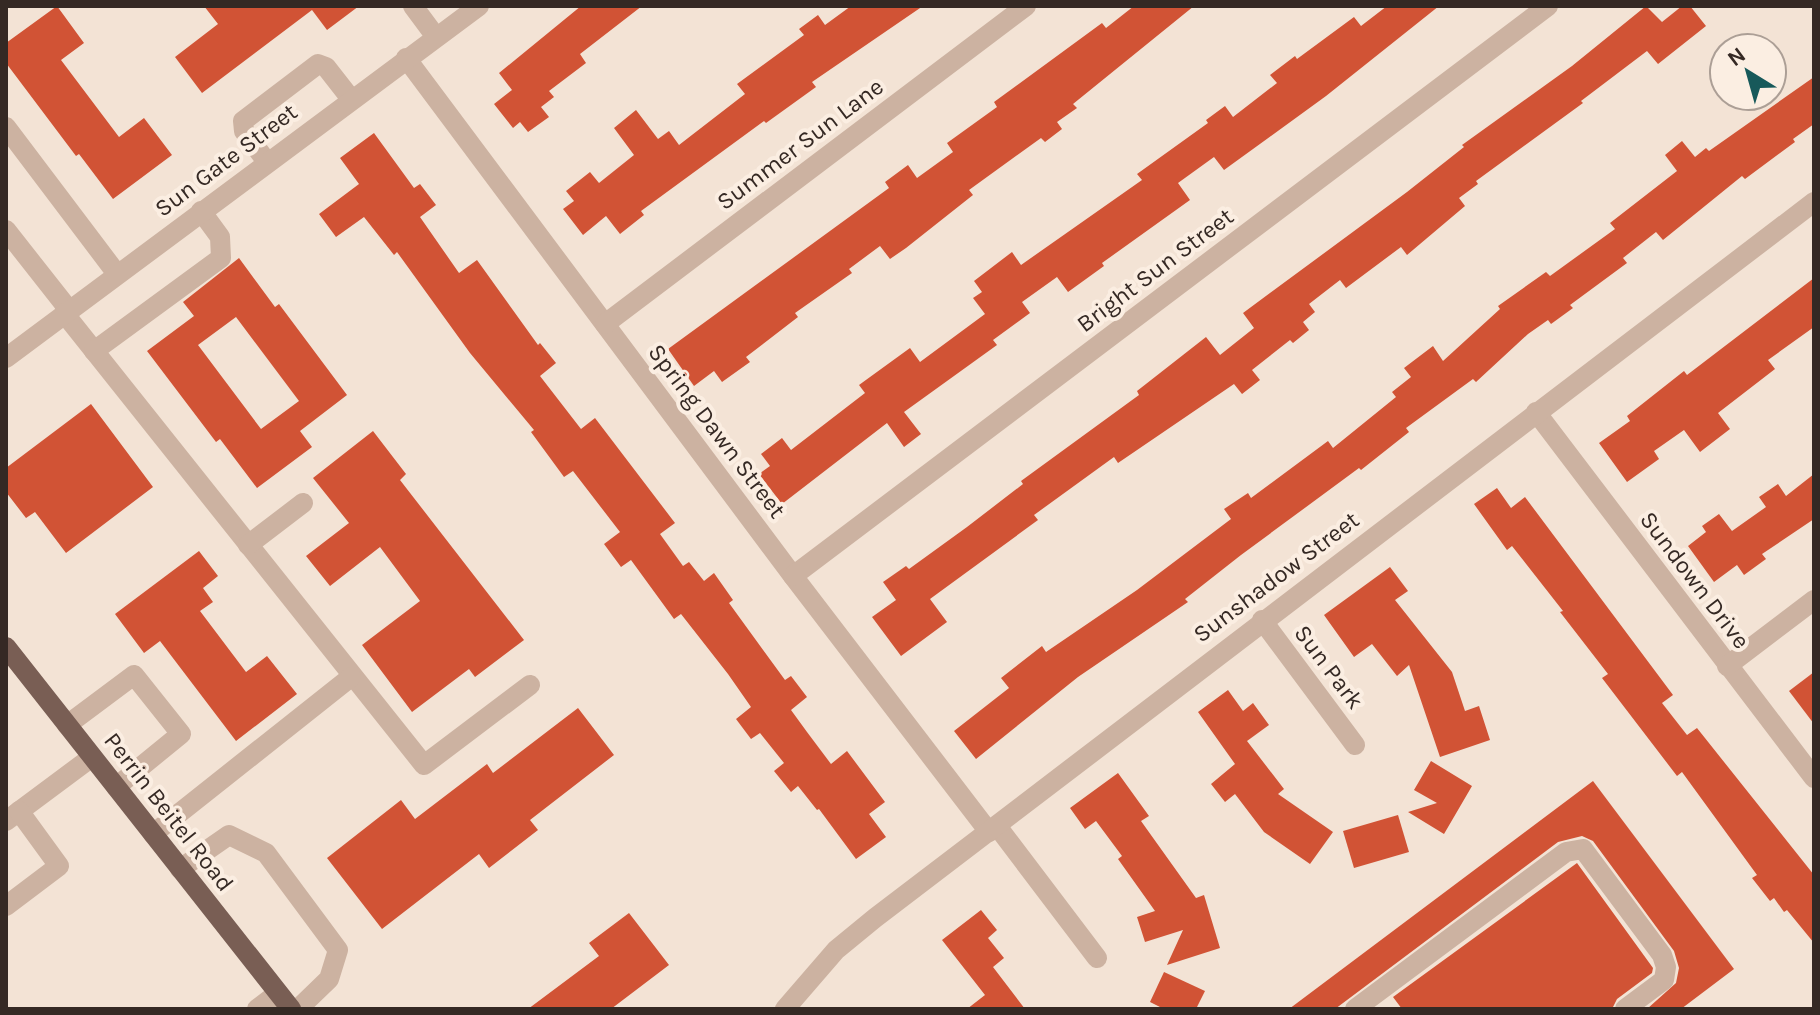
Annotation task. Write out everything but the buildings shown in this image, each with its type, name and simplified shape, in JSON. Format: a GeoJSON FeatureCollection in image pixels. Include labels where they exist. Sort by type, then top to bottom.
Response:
{"type":"FeatureCollection","features":[{"type":"Feature","properties":{"kind":"main road","name":"Perrin Beitel Road"},"geometry":{"type":"LineString","coordinates":[[8,655],[67,725],[284,1001]]}},
{"type":"Feature","properties":{"kind":"street"},"geometry":{"type":"LineString","coordinates":[[413,6],[436,37]]}},
{"type":"Feature","properties":{"kind":"street","name":"Sun Gate Street"},"geometry":{"type":"LineString","coordinates":[[6,358],[479,6]]}},
{"type":"Feature","properties":{"kind":"street","name":"Summer Sun Lane"},"geometry":{"type":"LineString","coordinates":[[605,324],[1026,6]]}},
{"type":"Feature","properties":{"kind":"street","name":"Bright Sun Street"},"geometry":{"type":"LineString","coordinates":[[793,576],[1548,6]]}},
{"type":"Feature","properties":{"kind":"street","name":"Spring Dawn Street"},"geometry":{"type":"LineString","coordinates":[[406,58],[793,576],[1097,958]]}},
{"type":"Feature","properties":{"kind":"street"},"geometry":{"type":"LineString","coordinates":[[267,162],[244,131],[243,121],[318,64],[326,67],[351,99]]}},
{"type":"Feature","properties":{"kind":"street"},"geometry":{"type":"LineString","coordinates":[[6,127],[117,274]]}},
{"type":"Feature","properties":{"kind":"street","name":"Sunshadow Street"},"geometry":{"type":"LineString","coordinates":[[785,1009],[836,950],[1262,620],[1814,202]]}},
{"type":"Feature","properties":{"kind":"street"},"geometry":{"type":"LineString","coordinates":[[94,351],[221,258],[220,237],[201,211]]}},
{"type":"Feature","properties":{"kind":"street"},"geometry":{"type":"LineString","coordinates":[[6,230],[94,351],[424,765],[530,685]]}},
{"type":"Feature","properties":{"kind":"street","name":"Sundown Drive"},"geometry":{"type":"LineString","coordinates":[[1536,412],[1814,778]]}},
{"type":"Feature","properties":{"kind":"street"},"geometry":{"type":"LineString","coordinates":[[248,545],[303,503]]}},
{"type":"Feature","properties":{"kind":"street"},"geometry":{"type":"LineString","coordinates":[[1727,666],[1814,600]]}},
{"type":"Feature","properties":{"kind":"street","name":"Sun Park"},"geometry":{"type":"LineString","coordinates":[[1262,620],[1355,745]]}},
{"type":"Feature","properties":{"kind":"street"},"geometry":{"type":"LineString","coordinates":[[67,725],[134,675],[172,722],[181,734],[116,787]]}},
{"type":"Feature","properties":{"kind":"street"},"geometry":{"type":"LineString","coordinates":[[153,834],[351,677]]}},
{"type":"Feature","properties":{"kind":"street"},"geometry":{"type":"LineString","coordinates":[[6,906],[59,866],[13,816],[92,757]]}},
{"type":"Feature","properties":{"kind":"street"},"geometry":{"type":"LineString","coordinates":[[180,869],[229,835],[266,853],[338,950],[329,979],[298,1009]]}},
{"type":"Feature","properties":{"kind":"street"},"geometry":{"type":"LineString","coordinates":[[1355,1009],[1378,1002],[1566,852],[1583,849],[1662,955],[1666,967],[1664,980],[1625,1009]]}},
{"type":"Feature","properties":{"kind":"street"},"geometry":{"type":"LineString","coordinates":[[257,1009],[284,1001]]}}]}
